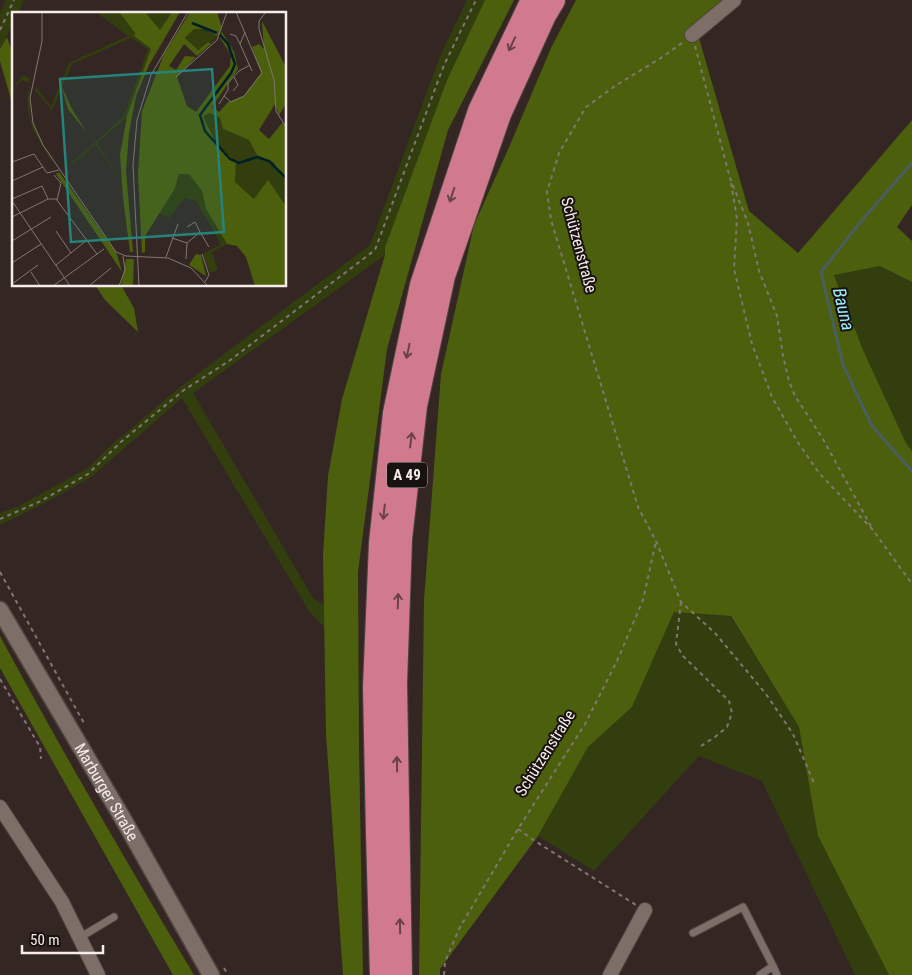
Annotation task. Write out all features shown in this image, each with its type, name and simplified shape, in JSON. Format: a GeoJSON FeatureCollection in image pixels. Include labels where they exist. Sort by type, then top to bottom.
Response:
{"type":"FeatureCollection","features":[{"type":"Feature","properties":{"kind":"highway","name":"A 49"},"geometry":{"type":"LineString","coordinates":[[382,975],[375,687],[381,543],[396,413],[422,285],[480,111],[533,0]]}},
{"type":"Feature","properties":{"kind":"highway","name":"A 49"},"geometry":{"type":"LineString","coordinates":[[400,975],[395,683],[400,539],[415,406],[443,276],[500,114],[552,0]]}},
{"type":"Feature","properties":{"kind":"street"},"geometry":{"type":"LineString","coordinates":[[692,35],[734,0]]}},
{"type":"Feature","properties":{"kind":"street","name":"Marburger Straße"},"geometry":{"type":"LineString","coordinates":[[0,610],[126,824],[211,975]]}},
{"type":"Feature","properties":{"kind":"street"},"geometry":{"type":"LineString","coordinates":[[0,807],[62,902],[94,974]]}},
{"type":"Feature","properties":{"kind":"street"},"geometry":{"type":"LineString","coordinates":[[610,975],[645,910]]}},
{"type":"Feature","properties":{"kind":"lane"},"geometry":{"type":"LineString","coordinates":[[693,933],[743,907],[777,975]]}},
{"type":"Feature","properties":{"kind":"lane"},"geometry":{"type":"LineString","coordinates":[[79,938],[114,917]]}},
{"type":"Feature","properties":{"kind":"lane"},"geometry":{"type":"LineString","coordinates":[[760,975],[773,966]]}},
{"type":"Feature","properties":{"kind":"path"},"geometry":{"type":"LineString","coordinates":[[0,30],[14,0]]}},
{"type":"Feature","properties":{"kind":"path"},"geometry":{"type":"LineString","coordinates":[[0,520],[41,501],[88,474],[122,441],[184,390],[230,361],[375,250],[444,65],[476,0]]}},
{"type":"Feature","properties":{"kind":"path"},"geometry":{"type":"LineString","coordinates":[[692,35],[730,178],[737,219],[734,269],[752,344],[772,397],[797,440],[819,473],[873,530]]}},
{"type":"Feature","properties":{"kind":"path","name":"Schützenstraße"},"geometry":{"type":"LineString","coordinates":[[681,602],[656,541],[638,507],[551,220],[547,192],[558,152],[586,106],[664,56],[692,35]]}},
{"type":"Feature","properties":{"kind":"path"},"geometry":{"type":"LineString","coordinates":[[730,178],[748,223],[759,271],[777,316],[783,356],[795,396],[823,440],[873,530],[912,584]]}},
{"type":"Feature","properties":{"kind":"path","name":"Schützenstraße"},"geometry":{"type":"LineString","coordinates":[[444,975],[445,962],[459,929],[518,829],[585,724],[617,661],[643,600],[656,541]]}},
{"type":"Feature","properties":{"kind":"path"},"geometry":{"type":"LineString","coordinates":[[681,602],[676,644],[683,656],[730,701],[732,713],[727,727],[716,737],[701,746]]}},
{"type":"Feature","properties":{"kind":"path"},"geometry":{"type":"LineString","coordinates":[[681,602],[714,633],[766,694],[793,734],[814,783]]}},
{"type":"Feature","properties":{"kind":"path"},"geometry":{"type":"LineString","coordinates":[[0,679],[40,747],[41,759]]}},
{"type":"Feature","properties":{"kind":"path"},"geometry":{"type":"LineString","coordinates":[[518,829],[645,910]]}},
{"type":"Feature","properties":{"kind":"green space"},"geometry":{"type":"Polygon","coordinates":[[[6,0],[24,0],[19,12],[12,12],[12,26],[0,49],[0,13],[6,0]]]}},
{"type":"Feature","properties":{"kind":"green space"},"geometry":{"type":"Polygon","coordinates":[[[467,0],[485,0],[447,80],[385,247],[385,255],[193,393],[313,598],[324,605],[324,627],[309,611],[182,398],[91,477],[0,525],[0,513],[19,506],[88,468],[109,447],[179,388],[370,245],[441,54],[467,0]]]}},
{"type":"Feature","properties":{"kind":"green space"},"geometry":{"type":"Polygon","coordinates":[[[485,0],[514,0],[448,130],[387,349],[358,572],[363,975],[343,975],[326,734],[323,555],[328,476],[342,399],[385,255],[385,247],[447,80],[485,0]]]}},
{"type":"Feature","properties":{"kind":"green space"},"geometry":{"type":"Polygon","coordinates":[[[576,0],[724,0],[686,31],[699,38],[749,211],[798,253],[912,120],[912,205],[897,227],[912,241],[912,282],[880,266],[834,275],[863,350],[906,443],[912,451],[912,975],[889,975],[818,836],[799,727],[731,616],[674,612],[632,707],[588,747],[538,836],[440,969],[440,975],[419,975],[424,600],[441,374],[474,225],[551,48],[576,0]]]}},
{"type":"Feature","properties":{"kind":"green space"},"geometry":{"type":"Polygon","coordinates":[[[7,37],[12,51],[12,103],[0,61],[0,49],[7,37]]]}},
{"type":"Feature","properties":{"kind":"green space"},"geometry":{"type":"Polygon","coordinates":[[[880,266],[912,282],[912,451],[906,443],[863,350],[834,274],[880,266]]]}},
{"type":"Feature","properties":{"kind":"green space"},"geometry":{"type":"Polygon","coordinates":[[[96,286],[122,286],[134,308],[138,332],[105,300],[96,286]]]}},
{"type":"Feature","properties":{"kind":"green space"},"geometry":{"type":"Polygon","coordinates":[[[674,612],[730,616],[799,727],[818,836],[889,975],[855,975],[762,781],[699,756],[594,871],[538,836],[588,747],[632,707],[674,612]]]}},
{"type":"Feature","properties":{"kind":"green space"},"geometry":{"type":"Polygon","coordinates":[[[0,636],[95,807],[194,975],[173,975],[0,668],[0,636]]]}},
{"type":"Feature","properties":{"kind":"waterway","name":"Bauna"},"geometry":{"type":"LineString","coordinates":[[912,163],[863,219],[821,272],[843,365],[872,426],[912,471]]}}]}
